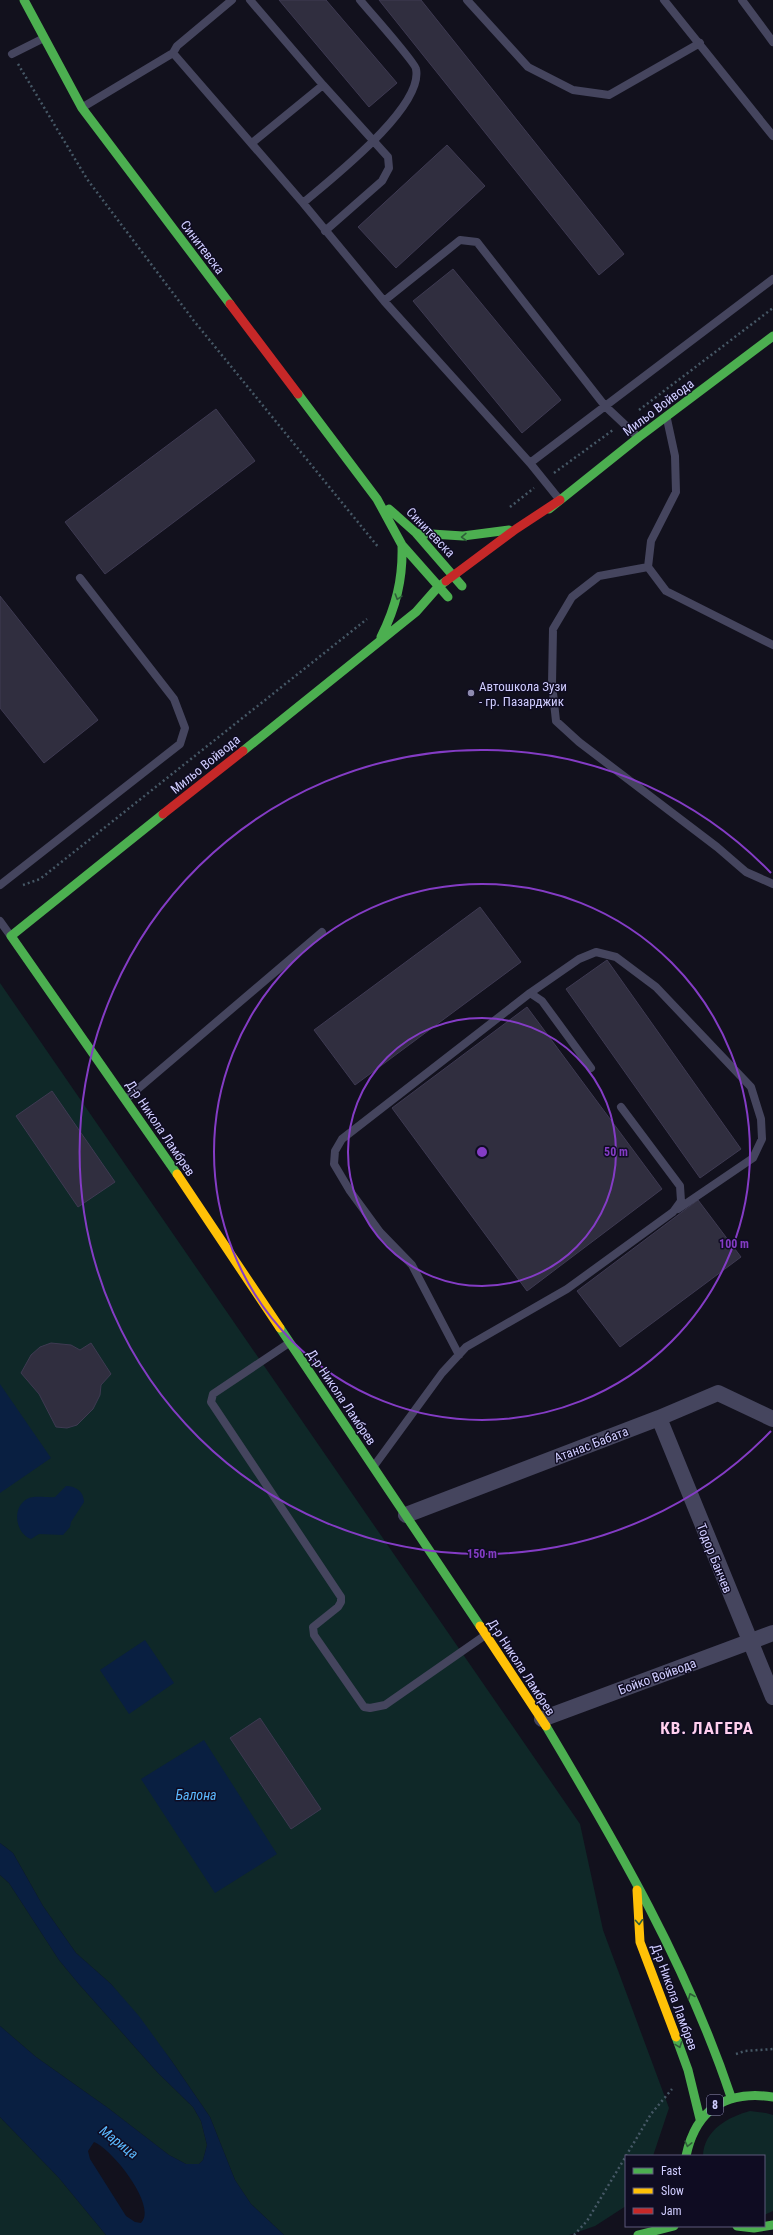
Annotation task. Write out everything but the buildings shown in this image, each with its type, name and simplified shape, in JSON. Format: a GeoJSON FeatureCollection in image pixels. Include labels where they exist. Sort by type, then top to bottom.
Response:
{"type":"FeatureCollection","features":[{"type":"Feature","properties":{"kind":"street","name":"Синитевска"},"geometry":{"type":"LineString","coordinates":[[24,0],[82,108],[377,499],[402,545],[448,597]]}},
{"type":"Feature","properties":{"kind":"street","name":"Мильо Войвода"},"geometry":{"type":"LineString","coordinates":[[497,556],[560,500],[639,437],[773,336]]}},
{"type":"Feature","properties":{"kind":"street","name":"Синитевска"},"geometry":{"type":"LineString","coordinates":[[377,499],[416,533],[454,575],[465,584]]}},
{"type":"Feature","properties":{"kind":"street","name":"Мильо Войвода"},"geometry":{"type":"LineString","coordinates":[[11,936],[416,612],[438,587],[516,529],[560,500]]}},
{"type":"Feature","properties":{"kind":"street"},"geometry":{"type":"LineString","coordinates":[[416,533],[476,537],[516,529]]}},
{"type":"Feature","properties":{"kind":"street"},"geometry":{"type":"LineString","coordinates":[[379,641],[390,621],[400,591],[403,565],[402,545]]}},
{"type":"Feature","properties":{"kind":"street","name":"Мильо Войвода"},"geometry":{"type":"LineString","coordinates":[[416,612],[448,597],[465,584]]}},
{"type":"Feature","properties":{"kind":"street","name":"Д-р Никола Ламбрев"},"geometry":{"type":"LineString","coordinates":[[11,936],[126,1099],[374,1466],[542,1719],[616,1843],[664,1934],[719,2061],[731,2097]]}},
{"type":"Feature","properties":{"kind":"street","name":"Атанас Бабата"},"geometry":{"type":"LineString","coordinates":[[406,1515],[659,1418],[718,1393],[773,1419]]}},
{"type":"Feature","properties":{"kind":"street","name":"Тодор Банчев"},"geometry":{"type":"LineString","coordinates":[[659,1418],[749,1642],[773,1697]]}},
{"type":"Feature","properties":{"kind":"street","name":"Бойко Войвода"},"geometry":{"type":"LineString","coordinates":[[542,1719],[773,1633]]}},
{"type":"Feature","properties":{"kind":"street","name":"Д-р Никола Ламбрев"},"geometry":{"type":"LineString","coordinates":[[636,1883],[640,1942],[688,2070],[700,2119]]}},
{"type":"Feature","properties":{"kind":"street","name":"8"},"geometry":{"type":"LineString","coordinates":[[686,2155],[690,2138],[700,2119],[720,2102],[731,2097],[753,2094],[773,2097]]}},
{"type":"Feature","properties":{"kind":"street"},"geometry":{"type":"LineString","coordinates":[[630,2235],[637,2227]]}},
{"type":"Feature","properties":{"kind":"street"},"geometry":{"type":"LineString","coordinates":[[638,2235],[670,2227]]}},
{"type":"Feature","properties":{"kind":"street"},"geometry":{"type":"LineString","coordinates":[[741,2227],[769,2235]]}},
{"type":"Feature","properties":{"kind":"lane"},"geometry":{"type":"LineString","coordinates":[[82,108],[173,53],[177,46],[232,0]]}},
{"type":"Feature","properties":{"kind":"lane"},"geometry":{"type":"LineString","coordinates":[[250,0],[323,86],[388,156],[389,168],[382,181],[325,231]]}},
{"type":"Feature","properties":{"kind":"lane"},"geometry":{"type":"LineString","coordinates":[[303,203],[374,141],[410,98],[416,83],[416,67],[360,0]]}},
{"type":"Feature","properties":{"kind":"lane"},"geometry":{"type":"LineString","coordinates":[[467,0],[528,67],[573,90],[609,95],[700,43]]}},
{"type":"Feature","properties":{"kind":"lane"},"geometry":{"type":"LineString","coordinates":[[664,0],[773,136]]}},
{"type":"Feature","properties":{"kind":"lane"},"geometry":{"type":"LineString","coordinates":[[742,0],[773,42]]}},
{"type":"Feature","properties":{"kind":"lane"},"geometry":{"type":"LineString","coordinates":[[12,54],[44,38]]}},
{"type":"Feature","properties":{"kind":"lane"},"geometry":{"type":"LineString","coordinates":[[173,53],[252,143],[384,301],[530,463],[560,500]]}},
{"type":"Feature","properties":{"kind":"lane"},"geometry":{"type":"LineString","coordinates":[[252,143],[323,86]]}},
{"type":"Feature","properties":{"kind":"lane"},"geometry":{"type":"LineString","coordinates":[[384,301],[460,240],[477,242],[605,406],[639,437]]}},
{"type":"Feature","properties":{"kind":"lane"},"geometry":{"type":"LineString","coordinates":[[530,463],[773,279]]}},
{"type":"Feature","properties":{"kind":"lane"},"geometry":{"type":"LineString","coordinates":[[667,416],[675,456],[676,492],[651,541],[648,566],[666,591],[773,645]]}},
{"type":"Feature","properties":{"kind":"lane"},"geometry":{"type":"LineString","coordinates":[[648,566],[599,576],[572,597],[553,629],[552,684],[556,721],[579,742],[717,847],[746,872],[773,884]]}},
{"type":"Feature","properties":{"kind":"lane"},"geometry":{"type":"LineString","coordinates":[[0,884],[180,744],[185,728],[174,699],[80,578]]}},
{"type":"Feature","properties":{"kind":"lane"},"geometry":{"type":"LineString","coordinates":[[0,921],[11,936]]}},
{"type":"Feature","properties":{"kind":"lane"},"geometry":{"type":"LineString","coordinates":[[126,1099],[322,932]]}},
{"type":"Feature","properties":{"kind":"lane"},"geometry":{"type":"LineString","coordinates":[[374,1466],[442,1373],[459,1355],[466,1347],[567,1289],[673,1212],[753,1158],[762,1139],[761,1119],[751,1087],[656,987],[616,957],[596,952],[579,959],[530,993],[342,1139],[336,1152],[334,1164],[350,1191],[380,1232],[412,1265],[459,1355]]}},
{"type":"Feature","properties":{"kind":"lane"},"geometry":{"type":"LineString","coordinates":[[530,993],[542,1001],[590,1068]]}},
{"type":"Feature","properties":{"kind":"lane"},"geometry":{"type":"LineString","coordinates":[[621,1107],[680,1186],[681,1201],[673,1212]]}},
{"type":"Feature","properties":{"kind":"lane"},"geometry":{"type":"LineString","coordinates":[[290,1342],[212,1394],[211,1402],[341,1597],[341,1602],[338,1607],[313,1627],[314,1635],[364,1707],[370,1708],[384,1705],[486,1635]]}},
{"type":"Feature","properties":{"kind":"path"},"geometry":{"type":"LineString","coordinates":[[12,54],[96,191],[194,321],[381,550]]}},
{"type":"Feature","properties":{"kind":"path"},"geometry":{"type":"LineString","coordinates":[[504,512],[773,308]]}},
{"type":"Feature","properties":{"kind":"path"},"geometry":{"type":"LineString","coordinates":[[20,886],[40,880],[367,620],[370,615]]}},
{"type":"Feature","properties":{"kind":"path"},"geometry":{"type":"LineString","coordinates":[[719,2061],[745,2051],[773,2049]]}},
{"type":"Feature","properties":{"kind":"path"},"geometry":{"type":"LineString","coordinates":[[627,2155],[651,2114],[688,2070]]}},
{"type":"Feature","properties":{"kind":"path"},"geometry":{"type":"LineString","coordinates":[[574,2235],[587,2221],[625,2158]]}},
{"type":"Feature","properties":{"kind":"green space"},"geometry":{"type":"Polygon","coordinates":[[[0,983],[580,1824],[603,1930],[669,2108],[653,2155],[625,2155],[625,2207],[595,2226],[569,2235],[284,2235],[251,2204],[235,2180],[210,2117],[171,2060],[111,1984],[76,1953],[43,1906],[13,1853],[0,1843],[0,983]]]}},
{"type":"Feature","properties":{"kind":"green space"},"geometry":{"type":"Polygon","coordinates":[[[0,1875],[9,1883],[59,1960],[78,1983],[158,2073],[193,2107],[201,2121],[207,2145],[203,2160],[199,2164],[186,2164],[169,2155],[108,2108],[36,2057],[0,2026],[0,1875]]]}},
{"type":"Feature","properties":{"kind":"green space"},"geometry":{"type":"Polygon","coordinates":[[[750,2111],[773,2115],[773,2211],[765,2215],[765,2155],[703,2155],[704,2147],[713,2132],[726,2121],[750,2111]]]}},
{"type":"Feature","properties":{"kind":"green space"},"geometry":{"type":"Polygon","coordinates":[[[0,2117],[59,2178],[106,2235],[0,2235],[0,2117]]]}},
{"type":"Feature","properties":{"kind":"water"},"geometry":{"type":"Polygon","coordinates":[[[0,1384],[51,1458],[0,1493],[0,1384]]]}},
{"type":"Feature","properties":{"kind":"water"},"geometry":{"type":"Polygon","coordinates":[[[66,1486],[79,1490],[84,1498],[84,1502],[71,1522],[70,1527],[63,1535],[39,1534],[31,1539],[26,1536],[19,1527],[17,1520],[17,1514],[22,1503],[33,1497],[55,1497],[66,1486]]]}},
{"type":"Feature","properties":{"kind":"water"},"geometry":{"type":"Polygon","coordinates":[[[145,1640],[174,1683],[129,1714],[100,1670],[145,1640]]]}},
{"type":"Feature","properties":{"kind":"water","name":"Балона"},"geometry":{"type":"Polygon","coordinates":[[[204,1740],[277,1854],[215,1893],[141,1779],[204,1740]]]}},
{"type":"Feature","properties":{"kind":"water","name":"Марица"},"geometry":{"type":"Polygon","coordinates":[[[0,1843],[13,1853],[43,1906],[76,1953],[111,1984],[139,2016],[171,2060],[210,2117],[235,2180],[251,2204],[284,2235],[106,2235],[59,2178],[0,2117],[0,2026],[36,2057],[108,2108],[169,2155],[186,2164],[199,2164],[203,2160],[207,2145],[201,2121],[193,2107],[158,2073],[78,1983],[59,1960],[9,1883],[0,1875],[0,1843]],[[94,2142],[88,2151],[90,2159],[126,2216],[135,2222],[141,2223],[145,2215],[143,2204],[138,2192],[131,2179],[121,2166],[102,2147],[94,2142]]]}},
{"type":"Feature","properties":{"kind":"traffic: fast"},"geometry":{"type":"LineString","coordinates":[[24,0],[82,108],[230,304]]}},
{"type":"Feature","properties":{"kind":"traffic: fast"},"geometry":{"type":"LineString","coordinates":[[549,509],[639,437],[773,336]]}},
{"type":"Feature","properties":{"kind":"traffic: fast"},"geometry":{"type":"LineString","coordinates":[[298,394],[377,499],[402,545],[448,597]]}},
{"type":"Feature","properties":{"kind":"traffic: fast"},"geometry":{"type":"LineString","coordinates":[[389,509],[416,533],[462,586]]}},
{"type":"Feature","properties":{"kind":"traffic: fast"},"geometry":{"type":"LineString","coordinates":[[416,533],[463,536],[509,530]]}},
{"type":"Feature","properties":{"kind":"traffic: fast"},"geometry":{"type":"LineString","coordinates":[[381,637],[391,615],[398,592],[402,545]]}},
{"type":"Feature","properties":{"kind":"traffic: fast"},"geometry":{"type":"LineString","coordinates":[[243,751],[416,612],[438,587],[446,581]]}},
{"type":"Feature","properties":{"kind":"traffic: fast"},"geometry":{"type":"LineString","coordinates":[[163,814],[11,936],[177,1174]]}},
{"type":"Feature","properties":{"kind":"traffic: fast"},"geometry":{"type":"LineString","coordinates":[[280,1328],[480,1626]]}},
{"type":"Feature","properties":{"kind":"traffic: fast"},"geometry":{"type":"LineString","coordinates":[[546,1726],[624,1861],[672,1953],[694,2000],[731,2097]]}},
{"type":"Feature","properties":{"kind":"traffic: fast"},"geometry":{"type":"LineString","coordinates":[[676,2037],[688,2070],[700,2119]]}},
{"type":"Feature","properties":{"kind":"traffic: fast"},"geometry":{"type":"LineString","coordinates":[[686,2155],[697,2126],[716,2106],[727,2100],[741,2097],[773,2097]]}},
{"type":"Feature","properties":{"kind":"traffic: fast"},"geometry":{"type":"LineString","coordinates":[[765,2226],[773,2225]]}},
{"type":"Feature","properties":{"kind":"traffic: fast"},"geometry":{"type":"LineString","coordinates":[[638,2235],[670,2227]]}},
{"type":"Feature","properties":{"kind":"traffic: fast"},"geometry":{"type":"LineString","coordinates":[[746,2227],[760,2227]]}},
{"type":"Feature","properties":{"kind":"traffic: slow"},"geometry":{"type":"LineString","coordinates":[[177,1174],[280,1328]]}},
{"type":"Feature","properties":{"kind":"traffic: slow"},"geometry":{"type":"LineString","coordinates":[[480,1626],[546,1726]]}},
{"type":"Feature","properties":{"kind":"traffic: slow"},"geometry":{"type":"LineString","coordinates":[[637,1890],[640,1942],[676,2037]]}},
{"type":"Feature","properties":{"kind":"traffic: jam"},"geometry":{"type":"LineString","coordinates":[[230,304],[298,394]]}},
{"type":"Feature","properties":{"kind":"traffic: jam"},"geometry":{"type":"LineString","coordinates":[[446,581],[516,529],[560,500]]}},
{"type":"Feature","properties":{"kind":"traffic: jam"},"geometry":{"type":"LineString","coordinates":[[163,814],[243,751]]}},
{"type":"Feature","properties":{"kind":"place","name":"Автошкола Зузи - гр. Пазарджик"},"geometry":{"type":"Point","coordinates":[471,693]}},
{"type":"Feature","properties":{"kind":"district","name":"КВ. ЛАГЕРА"},"geometry":{"type":"Point","coordinates":[707,1728]}}]}
